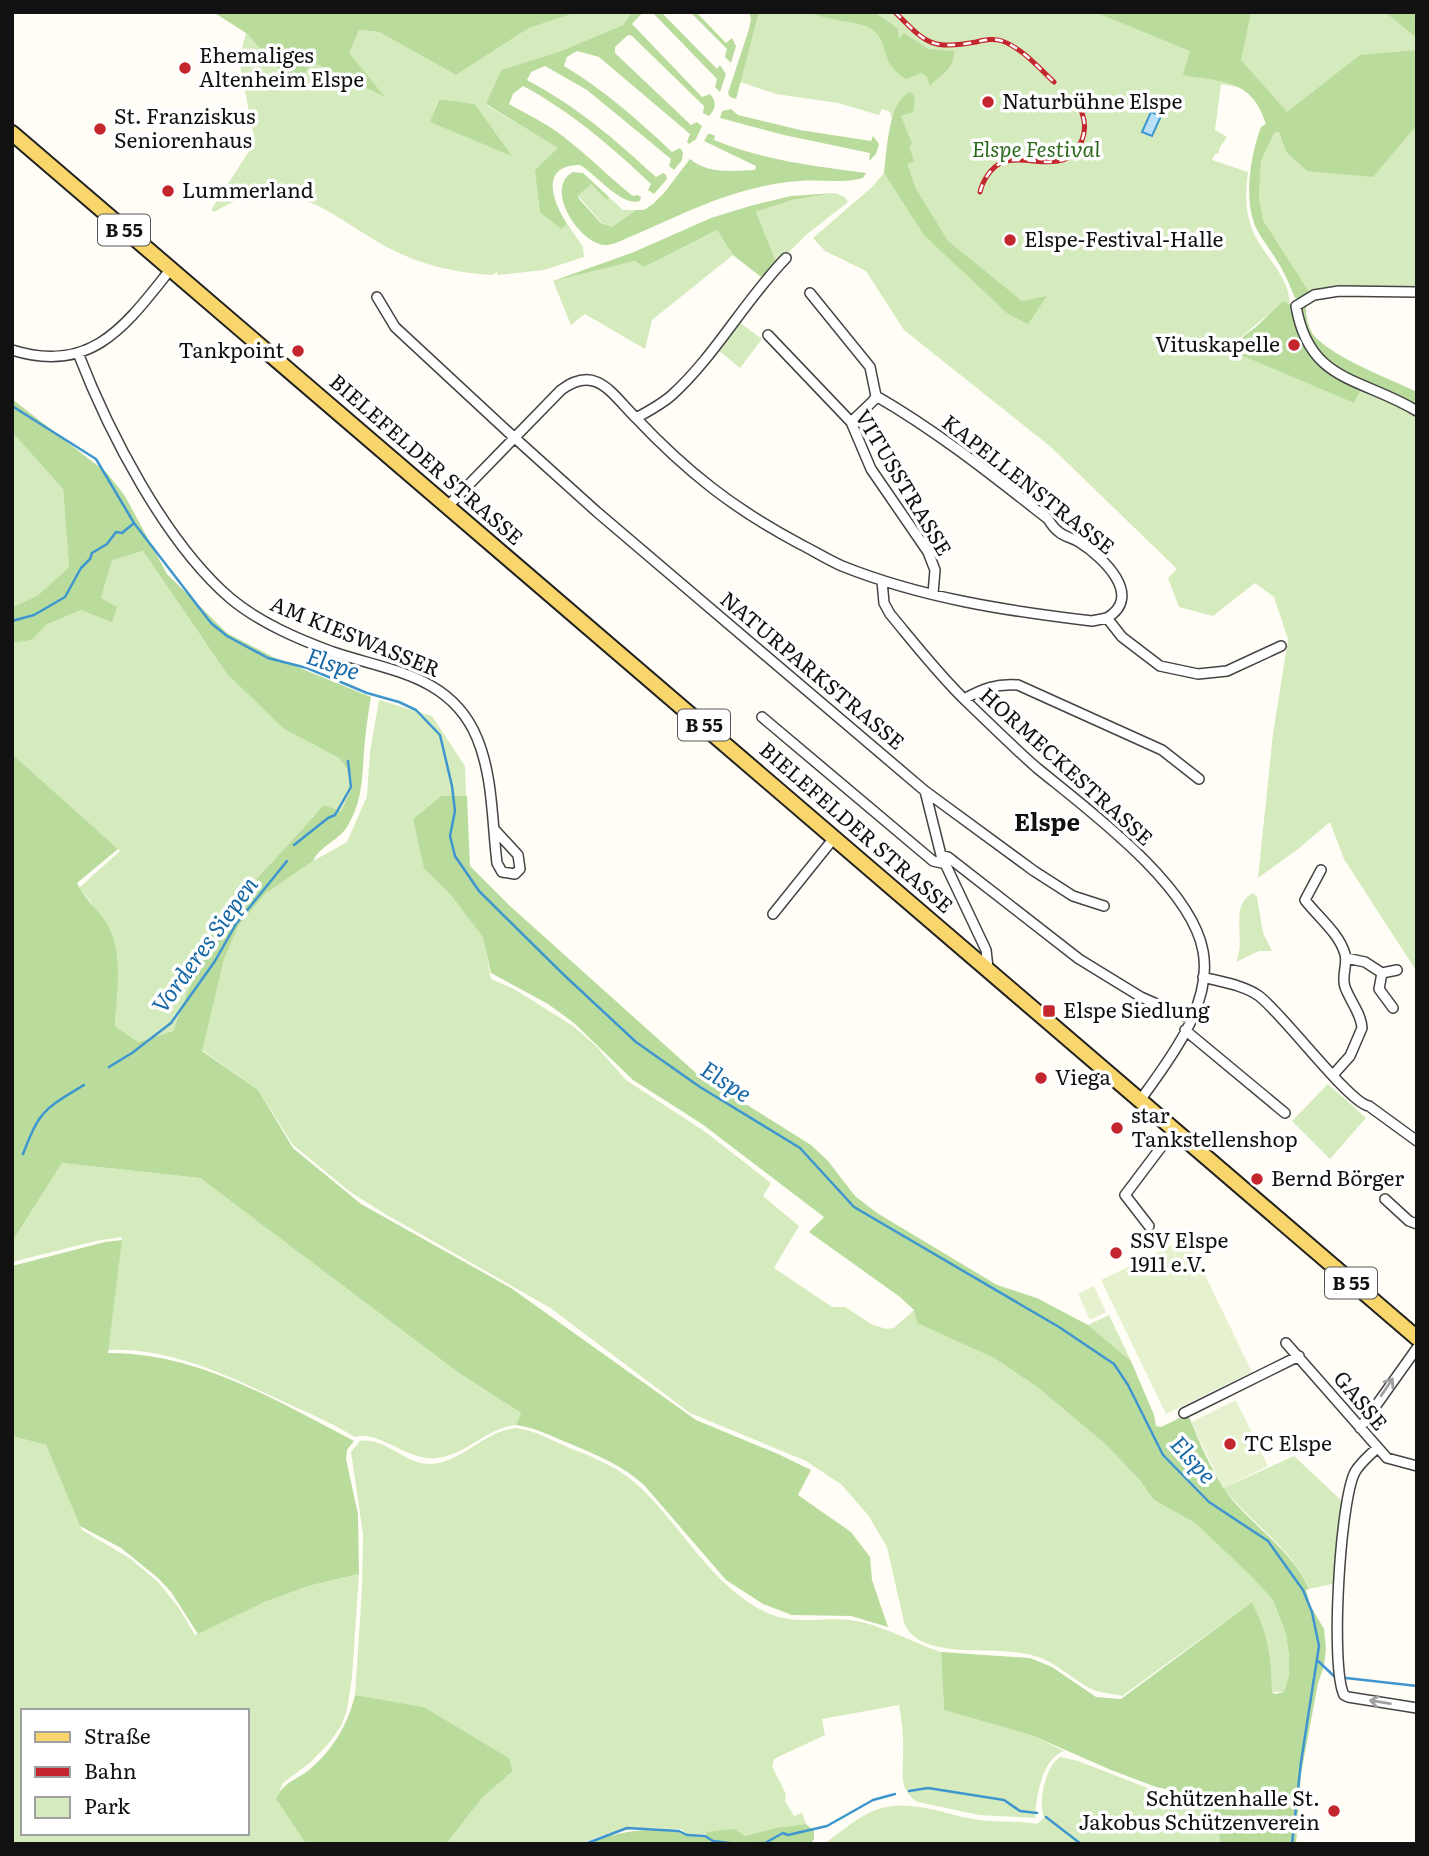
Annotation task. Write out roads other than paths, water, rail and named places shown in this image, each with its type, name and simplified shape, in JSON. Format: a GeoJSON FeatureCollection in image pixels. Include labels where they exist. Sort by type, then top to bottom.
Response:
{"type":"FeatureCollection","features":[{"type":"Feature","properties":{"kind":"main road","name":"BIELEFELDER STRASSE"},"geometry":{"type":"LineString","coordinates":[[12,133],[1417,1338]]}},
{"type":"Feature","properties":{"kind":"street"},"geometry":{"type":"LineString","coordinates":[[636,418],[673,394],[765,279],[786,258]]}},
{"type":"Feature","properties":{"kind":"street"},"geometry":{"type":"LineString","coordinates":[[12,350],[30,356],[52,357],[78,353],[115,334],[170,270]]}},
{"type":"Feature","properties":{"kind":"street"},"geometry":{"type":"LineString","coordinates":[[1417,292],[1339,291],[1314,295],[1296,306],[1300,332],[1320,360],[1356,384],[1417,411]]}},
{"type":"Feature","properties":{"kind":"street"},"geometry":{"type":"LineString","coordinates":[[810,293],[870,368],[876,396],[851,422]]}},
{"type":"Feature","properties":{"kind":"street","name":"NATURPARKSTRASSE"},"geometry":{"type":"LineString","coordinates":[[377,297],[390,321],[404,336],[597,512],[925,791],[1034,871],[1073,896],[1104,906]]}},
{"type":"Feature","properties":{"kind":"street","name":"VITUSSTRASSE"},"geometry":{"type":"LineString","coordinates":[[768,335],[851,422],[871,469],[928,552],[935,570],[933,594]]}},
{"type":"Feature","properties":{"kind":"street","name":"AM KIESWASSER"},"geometry":{"type":"LineString","coordinates":[[78,353],[97,402],[127,459],[190,556],[231,599],[275,628],[334,652],[384,666],[425,682],[446,694],[476,736],[485,760],[499,868],[506,874],[515,874],[520,869],[518,855],[495,830]]}},
{"type":"Feature","properties":{"kind":"street"},"geometry":{"type":"LineString","coordinates":[[448,506],[561,390],[583,378],[592,379],[600,383],[684,466],[724,498],[782,535],[839,565],[882,581],[992,608],[1092,621],[1107,618],[1122,637],[1160,666],[1198,674],[1227,671],[1281,646]]}},
{"type":"Feature","properties":{"kind":"street","name":"KAPELLENSTRASSE"},"geometry":{"type":"LineString","coordinates":[[876,396],[964,453],[1048,519],[1058,531],[1079,542],[1098,558],[1119,579],[1123,589],[1118,608],[1107,618]]}},
{"type":"Feature","properties":{"kind":"street","name":"HORMECKESTRASSE"},"geometry":{"type":"LineString","coordinates":[[882,581],[884,603],[890,614],[925,656],[964,699],[1035,765],[1127,841],[1170,890],[1198,933],[1203,949],[1203,977],[1191,1019],[1141,1099]]}},
{"type":"Feature","properties":{"kind":"street"},"geometry":{"type":"LineString","coordinates":[[964,699],[990,686],[1018,685],[1162,750],[1199,779]]}},
{"type":"Feature","properties":{"kind":"street"},"geometry":{"type":"LineString","coordinates":[[762,717],[933,860],[948,857],[1079,959],[1141,997],[1191,1019]]}},
{"type":"Feature","properties":{"kind":"street"},"geometry":{"type":"LineString","coordinates":[[925,791],[943,860],[986,950],[988,968]]}},
{"type":"Feature","properties":{"kind":"street"},"geometry":{"type":"LineString","coordinates":[[772,914],[834,838]]}},
{"type":"Feature","properties":{"kind":"street"},"geometry":{"type":"LineString","coordinates":[[1321,870],[1305,900],[1339,941],[1346,958],[1344,986],[1357,1010],[1362,1028],[1350,1056],[1333,1075]]}},
{"type":"Feature","properties":{"kind":"street"},"geometry":{"type":"LineString","coordinates":[[1346,958],[1365,962],[1382,973],[1397,970]]}},
{"type":"Feature","properties":{"kind":"street"},"geometry":{"type":"LineString","coordinates":[[1382,973],[1379,989],[1393,1007]]}},
{"type":"Feature","properties":{"kind":"street"},"geometry":{"type":"LineString","coordinates":[[1203,977],[1259,995],[1361,1104],[1369,1106],[1417,1141]]}},
{"type":"Feature","properties":{"kind":"street"},"geometry":{"type":"LineString","coordinates":[[1185,1030],[1285,1113]]}},
{"type":"Feature","properties":{"kind":"street"},"geometry":{"type":"LineString","coordinates":[[1149,1226],[1125,1195],[1174,1130]]}},
{"type":"Feature","properties":{"kind":"street"},"geometry":{"type":"LineString","coordinates":[[1385,1199],[1409,1221],[1417,1224]]}},
{"type":"Feature","properties":{"kind":"street","name":"GASSE"},"geometry":{"type":"LineString","coordinates":[[1286,1343],[1390,1461],[1417,1466]]}},
{"type":"Feature","properties":{"kind":"street"},"geometry":{"type":"LineString","coordinates":[[1360,1427],[1417,1348]]}},
{"type":"Feature","properties":{"kind":"street"},"geometry":{"type":"LineString","coordinates":[[1184,1413],[1299,1356]]}},
{"type":"Feature","properties":{"kind":"street"},"geometry":{"type":"LineString","coordinates":[[1377,1448],[1353,1478],[1340,1566],[1340,1676],[1344,1695],[1417,1708]]}},
{"type":"Feature","properties":{"kind":"water"},"geometry":{"type":"Polygon","coordinates":[[[1151,112],[1161,116],[1152,136],[1142,132],[1151,112]]]}},
{"type":"Feature","properties":{"kind":"waterway","name":"Elspe"},"geometry":{"type":"LineString","coordinates":[[12,406],[96,459],[134,523],[211,623],[227,636],[268,658],[307,668],[416,710],[440,735],[452,786],[455,811],[450,836],[455,856],[479,891],[636,1042],[700,1087],[800,1148],[854,1207],[1059,1327],[1114,1364],[1128,1385],[1163,1455],[1209,1502],[1268,1541],[1303,1590],[1312,1612],[1319,1646],[1301,1762],[1292,1844]]}},
{"type":"Feature","properties":{"kind":"waterway"},"geometry":{"type":"LineString","coordinates":[[12,621],[34,615],[65,597],[92,553],[107,544],[116,532],[122,533],[134,523]]}},
{"type":"Feature","properties":{"kind":"waterway","name":"Vorderes Siepen"},"geometry":{"type":"LineString","coordinates":[[294,845],[335,815],[351,787],[348,761]]}},
{"type":"Feature","properties":{"kind":"waterway","name":"Vorderes Siepen"},"geometry":{"type":"LineString","coordinates":[[109,1067],[171,1023],[215,961],[236,924],[287,861]]}},
{"type":"Feature","properties":{"kind":"waterway","name":"Vorderes Siepen"},"geometry":{"type":"LineString","coordinates":[[23,1154],[44,1112],[84,1085]]}},
{"type":"Feature","properties":{"kind":"waterway"},"geometry":{"type":"LineString","coordinates":[[1318,1661],[1336,1678]]}},
{"type":"Feature","properties":{"kind":"waterway"},"geometry":{"type":"LineString","coordinates":[[1346,1678],[1417,1686]]}},
{"type":"Feature","properties":{"kind":"waterway"},"geometry":{"type":"LineString","coordinates":[[909,1791],[928,1788],[1004,1800],[1020,1811],[1037,1813]]}},
{"type":"Feature","properties":{"kind":"waterway"},"geometry":{"type":"LineString","coordinates":[[741,1844],[765,1843],[783,1833],[788,1835],[827,1826],[873,1800],[895,1794]]}},
{"type":"Feature","properties":{"kind":"waterway"},"geometry":{"type":"LineString","coordinates":[[1046,1817],[1081,1844]]}},
{"type":"Feature","properties":{"kind":"waterway"},"geometry":{"type":"LineString","coordinates":[[585,1844],[627,1828],[679,1831],[687,1835],[705,1836],[713,1841],[737,1844]]}},
{"type":"Feature","properties":{"kind":"railway"},"geometry":{"type":"LineString","coordinates":[[895,12],[930,42],[948,45],[992,39],[1009,44],[1054,82]]}},
{"type":"Feature","properties":{"kind":"railway"},"geometry":{"type":"LineString","coordinates":[[980,192],[988,174],[1003,162],[1057,161],[1067,158],[1075,151],[1082,140],[1084,130],[1083,116],[1077,103]]}},
{"type":"Feature","properties":{"kind":"place","name":"Ehemaliges Altenheim Elspe"},"geometry":{"type":"Point","coordinates":[185,68]}},
{"type":"Feature","properties":{"kind":"place","name":"Naturbühne Elspe"},"geometry":{"type":"Point","coordinates":[988,102]}},
{"type":"Feature","properties":{"kind":"place","name":"St. Franziskus Seniorenhaus"},"geometry":{"type":"Point","coordinates":[100,129]}},
{"type":"Feature","properties":{"kind":"place","name":"Lummerland"},"geometry":{"type":"Point","coordinates":[168,191]}},
{"type":"Feature","properties":{"kind":"place","name":"Elspe-Festival-Halle"},"geometry":{"type":"Point","coordinates":[1010,240]}},
{"type":"Feature","properties":{"kind":"place","name":"Vituskapelle"},"geometry":{"type":"Point","coordinates":[1294,345]}},
{"type":"Feature","properties":{"kind":"place","name":"Tankpoint"},"geometry":{"type":"Point","coordinates":[298,351]}},
{"type":"Feature","properties":{"kind":"place","name":"Elspe Siedlung"},"geometry":{"type":"Point","coordinates":[1049,1011]}},
{"type":"Feature","properties":{"kind":"place","name":"Viega"},"geometry":{"type":"Point","coordinates":[1041,1078]}},
{"type":"Feature","properties":{"kind":"place","name":"star Tankstellenshop"},"geometry":{"type":"Point","coordinates":[1117,1128]}},
{"type":"Feature","properties":{"kind":"place","name":"Bernd Börger"},"geometry":{"type":"Point","coordinates":[1257,1179]}},
{"type":"Feature","properties":{"kind":"place","name":"SSV Elspe 1911 e.V."},"geometry":{"type":"Point","coordinates":[1116,1253]}},
{"type":"Feature","properties":{"kind":"place","name":"TC Elspe"},"geometry":{"type":"Point","coordinates":[1230,1444]}},
{"type":"Feature","properties":{"kind":"place","name":"Schützenhalle St. Jakobus Schützenverein"},"geometry":{"type":"Point","coordinates":[1334,1811]}},
{"type":"Feature","properties":{"kind":"district","name":"Elspe"},"geometry":{"type":"Point","coordinates":[1047,823]}},
{"type":"Feature","properties":{"kind":"park label","name":"Elspe Festival"},"geometry":{"type":"Point","coordinates":[1036,150]}}]}
